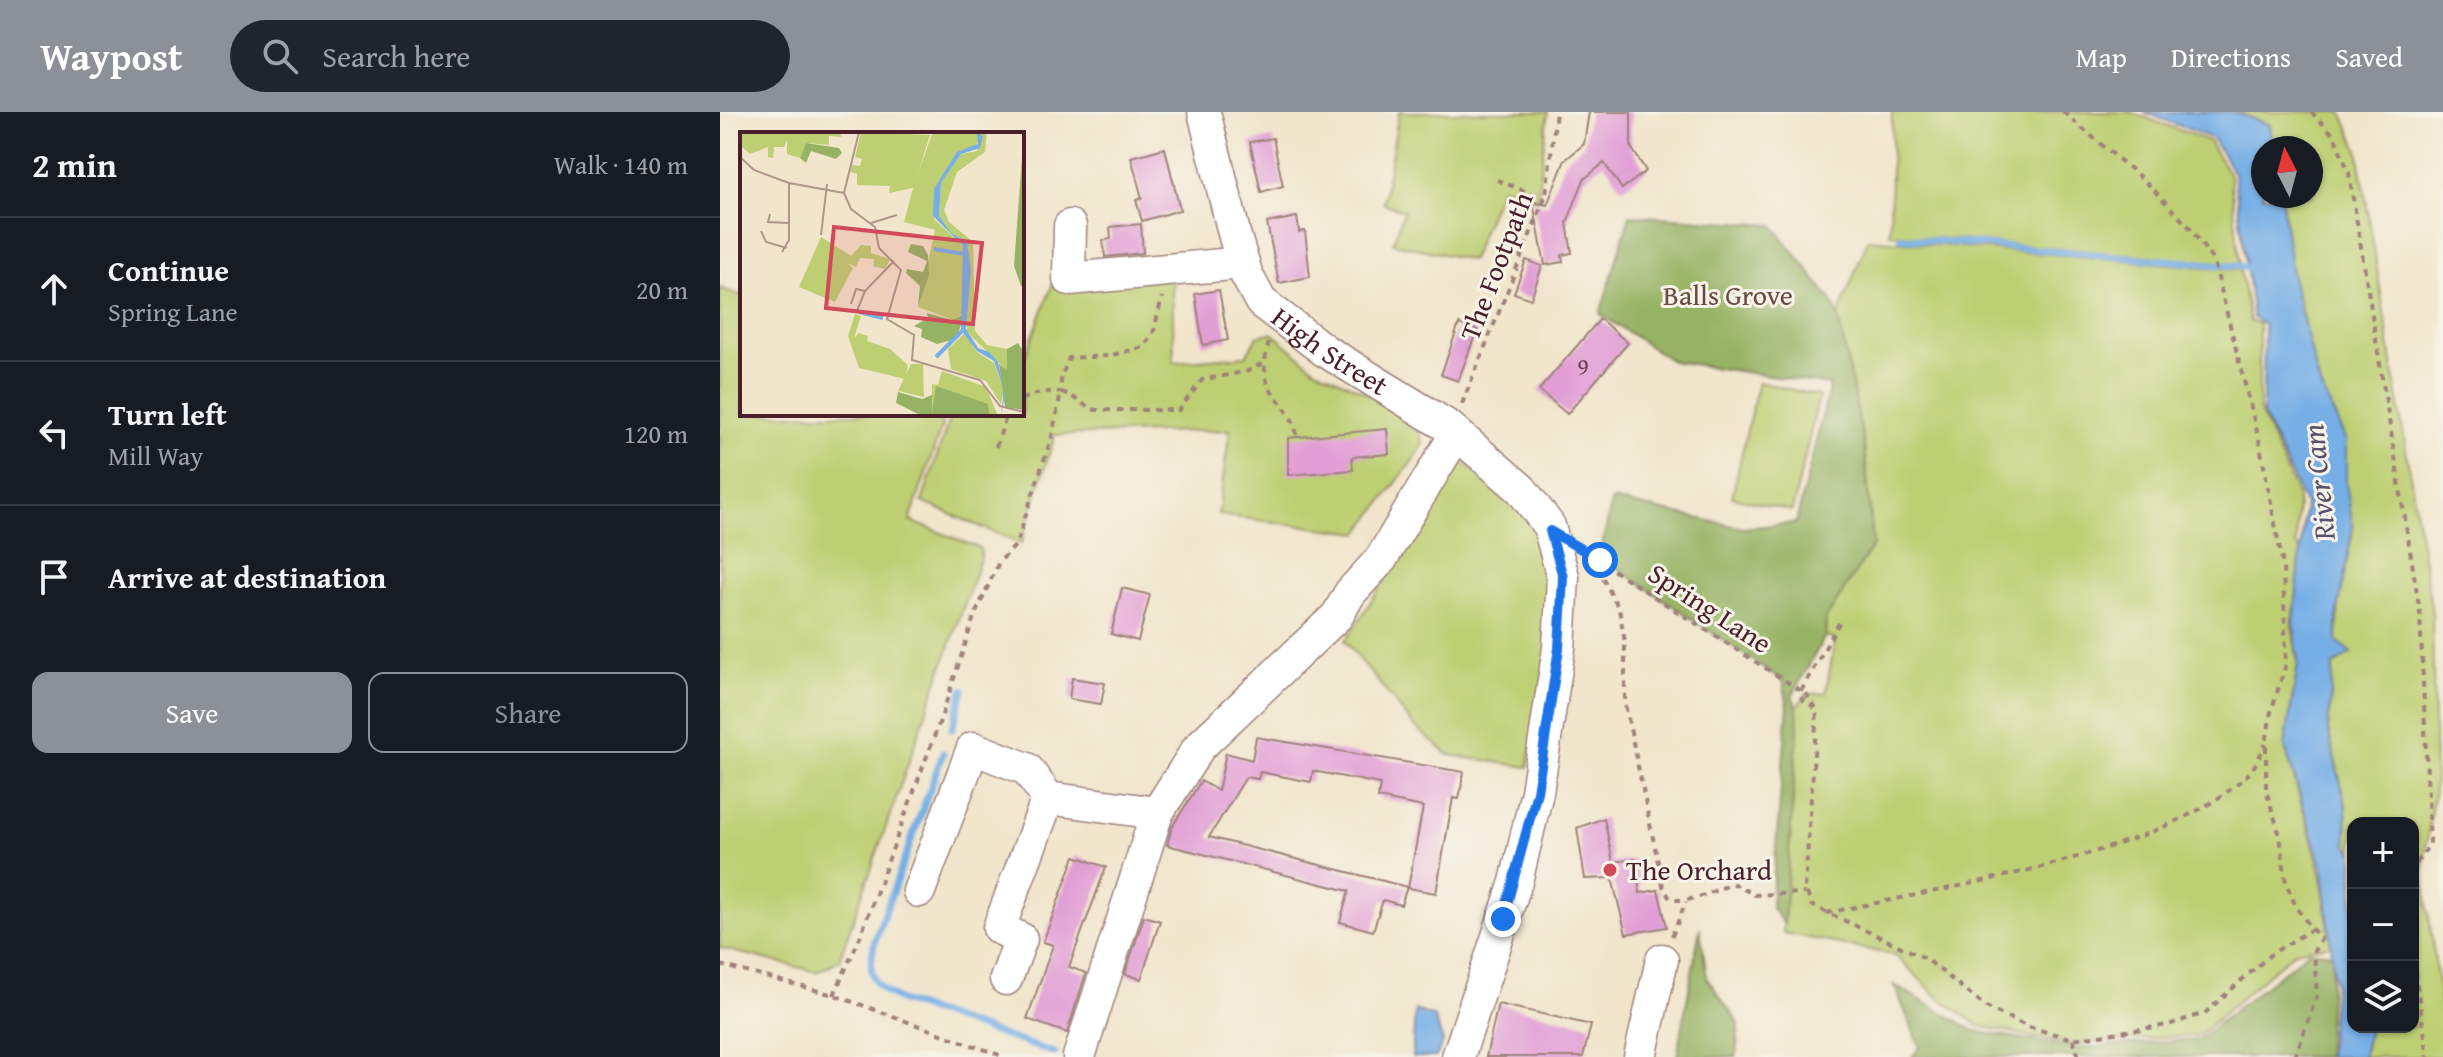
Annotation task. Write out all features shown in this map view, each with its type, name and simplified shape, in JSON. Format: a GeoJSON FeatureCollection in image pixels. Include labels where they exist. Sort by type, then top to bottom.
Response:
{"type":"FeatureCollection","features":[{"type":"Feature","properties":{"kind":"street","name":"High Street"},"geometry":{"type":"LineString","coordinates":[[1204,112],[1243,263],[1261,302],[1324,350],[1452,430],[1521,489],[1550,531],[1563,577],[1559,648],[1537,792],[1516,882],[1458,1057]]}},
{"type":"Feature","properties":{"kind":"street"},"geometry":{"type":"LineString","coordinates":[[1063,225],[1054,278],[1243,263]]}},
{"type":"Feature","properties":{"kind":"street"},"geometry":{"type":"LineString","coordinates":[[1079,1057],[1157,813],[1199,747],[1337,616],[1350,593],[1381,559],[1452,430]]}},
{"type":"Feature","properties":{"kind":"street"},"geometry":{"type":"LineString","coordinates":[[919,891],[973,748],[1027,769],[1048,798],[1157,813]]}},
{"type":"Feature","properties":{"kind":"street"},"geometry":{"type":"LineString","coordinates":[[1006,979],[1021,939],[999,928],[1048,798]]}},
{"type":"Feature","properties":{"kind":"street"},"geometry":{"type":"LineString","coordinates":[[1640,1057],[1662,960]]}},
{"type":"Feature","properties":{"kind":"path","name":"The Footpath"},"geometry":{"type":"LineString","coordinates":[[1452,430],[1545,199],[1554,150],[1556,112]]}},
{"type":"Feature","properties":{"kind":"path"},"geometry":{"type":"LineString","coordinates":[[2063,112],[2148,184],[2190,228],[2214,262],[2259,440],[2283,566],[2286,664],[2271,712],[2266,744],[2266,790],[2280,836],[2286,883],[2296,907],[2321,939],[2314,951],[2317,996],[2295,1057]]}},
{"type":"Feature","properties":{"kind":"path"},"geometry":{"type":"LineString","coordinates":[[2311,112],[2334,135],[2349,173],[2418,598],[2430,844],[2419,859]]}},
{"type":"Feature","properties":{"kind":"path"},"geometry":{"type":"LineString","coordinates":[[1497,180],[1545,199]]}},
{"type":"Feature","properties":{"kind":"path"},"geometry":{"type":"LineString","coordinates":[[834,995],[860,937],[941,718],[974,617],[991,575],[1016,545],[1052,436],[1061,377],[1069,358],[1137,352],[1149,342],[1168,271]]}},
{"type":"Feature","properties":{"kind":"path"},"geometry":{"type":"LineString","coordinates":[[1261,302],[1272,333],[1263,363],[1271,395],[1295,421],[1297,437]]}},
{"type":"Feature","properties":{"kind":"path"},"geometry":{"type":"LineString","coordinates":[[1024,398],[1042,392],[1061,392],[1076,396],[1084,407],[1096,410],[1134,413],[1179,410],[1202,380],[1248,371],[1263,363]]}},
{"type":"Feature","properties":{"kind":"path"},"geometry":{"type":"LineString","coordinates":[[996,447],[1006,416]]}},
{"type":"Feature","properties":{"kind":"path","name":"Spring Lane"},"geometry":{"type":"LineString","coordinates":[[1550,531],[1804,693]]}},
{"type":"Feature","properties":{"kind":"path"},"geometry":{"type":"LineString","coordinates":[[1591,555],[1619,609],[1625,642],[1625,704],[1663,886],[1670,899],[1686,902],[1734,884],[1755,895],[1805,893]]}},
{"type":"Feature","properties":{"kind":"path"},"geometry":{"type":"LineString","coordinates":[[1839,623],[1804,693],[1817,710],[1805,893],[1811,905],[1824,914],[1925,958],[1986,1007],[2028,1027],[2073,1039],[2168,1025],[2205,1013],[2271,954],[2312,929]]}},
{"type":"Feature","properties":{"kind":"path"},"geometry":{"type":"LineString","coordinates":[[1824,914],[2084,854],[2182,821],[2247,775],[2266,744]]}},
{"type":"Feature","properties":{"kind":"path"},"geometry":{"type":"LineString","coordinates":[[1662,960],[1686,902]]}},
{"type":"Feature","properties":{"kind":"path"},"geometry":{"type":"LineString","coordinates":[[2413,961],[2428,1057]]}},
{"type":"Feature","properties":{"kind":"path"},"geometry":{"type":"LineString","coordinates":[[720,965],[834,995],[1005,1057]]}},
{"type":"Feature","properties":{"kind":"path"},"geometry":{"type":"LineString","coordinates":[[2073,1039],[2079,1057]]}},
{"type":"Feature","properties":{"kind":"green space"},"geometry":{"type":"Polygon","coordinates":[[[1399,112],[1548,112],[1537,200],[1501,187],[1471,260],[1393,243],[1404,211],[1383,203],[1399,112]]]}},
{"type":"Feature","properties":{"kind":"green space"},"geometry":{"type":"Polygon","coordinates":[[[1892,112],[2130,112],[2209,141],[2230,175],[2240,264],[1890,234],[1892,112]]]}},
{"type":"Feature","properties":{"kind":"green space"},"geometry":{"type":"Polygon","coordinates":[[[2234,112],[2342,112],[2358,149],[2432,613],[2435,782],[2423,871],[2443,1022],[2443,1057],[2363,1057],[2368,1033],[2419,1033],[2419,817],[2347,817],[2347,844],[2346,806],[2328,730],[2333,666],[2351,653],[2337,641],[2346,441],[2319,382],[2293,281],[2283,208],[2323,208],[2323,136],[2271,136],[2270,125],[2234,112]]]}},
{"type":"Feature","properties":{"kind":"green space","name":"Balls Grove"},"geometry":{"type":"Polygon","coordinates":[[[1630,215],[1773,225],[1832,301],[1838,316],[1864,445],[1873,545],[1826,618],[1825,636],[1792,696],[1797,707],[1798,727],[1784,924],[1771,907],[1788,706],[1783,681],[1600,556],[1612,500],[1743,528],[1796,523],[1830,385],[1672,361],[1600,314],[1630,215]]]}},
{"type":"Feature","properties":{"kind":"green space"},"geometry":{"type":"Polygon","coordinates":[[[1868,239],[2240,270],[2250,322],[2259,324],[2259,409],[2298,497],[2296,545],[2303,554],[2292,626],[2298,663],[2285,747],[2321,872],[2331,945],[2295,951],[2199,1035],[2070,1044],[1979,1026],[1939,998],[1895,955],[1783,933],[1797,707],[1806,694],[1826,693],[1835,640],[1825,636],[1826,618],[1873,545],[1864,445],[1838,316],[1868,239]]]}},
{"type":"Feature","properties":{"kind":"green space"},"geometry":{"type":"Polygon","coordinates":[[[1172,278],[1174,362],[1246,356],[1257,336],[1272,333],[1314,368],[1409,413],[1423,442],[1419,452],[1359,533],[1218,515],[1230,430],[1055,435],[1021,544],[922,502],[950,416],[1024,416],[1024,360],[1052,286],[1172,278]]]}},
{"type":"Feature","properties":{"kind":"green space"},"geometry":{"type":"Polygon","coordinates":[[[720,288],[740,295],[740,416],[937,416],[942,425],[910,521],[980,548],[981,557],[839,960],[817,972],[720,948],[720,288]]]}},
{"type":"Feature","properties":{"kind":"green space"},"geometry":{"type":"Polygon","coordinates":[[[1758,382],[1819,396],[1792,511],[1732,497],[1758,382]]]}},
{"type":"Feature","properties":{"kind":"green space"},"geometry":{"type":"Polygon","coordinates":[[[1462,462],[1498,489],[1534,524],[1550,548],[1555,567],[1553,623],[1528,767],[1449,755],[1414,726],[1345,641],[1462,462]]]}},
{"type":"Feature","properties":{"kind":"green space"},"geometry":{"type":"Polygon","coordinates":[[[1700,928],[1707,978],[1739,1024],[1736,1057],[1677,1057],[1700,928]]]}},
{"type":"Feature","properties":{"kind":"green space"},"geometry":{"type":"Polygon","coordinates":[[[2309,951],[2333,954],[2326,1057],[1912,1057],[1920,1047],[1894,985],[1975,1031],[2078,1048],[2199,1039],[2309,951]]]}},
{"type":"Feature","properties":{"kind":"water","name":"River Cam"},"geometry":{"type":"Polygon","coordinates":[[[2144,112],[2234,112],[2270,125],[2271,136],[2251,136],[2251,208],[2283,208],[2293,281],[2319,382],[2346,441],[2346,482],[2353,528],[2337,617],[2337,641],[2351,653],[2333,666],[2328,730],[2346,806],[2347,1033],[2368,1033],[2363,1057],[2328,1057],[2335,983],[2323,869],[2285,747],[2298,663],[2294,622],[2305,504],[2263,415],[2264,325],[2253,318],[2234,173],[2212,138],[2144,112]]]}},
{"type":"Feature","properties":{"kind":"water"},"geometry":{"type":"Polygon","coordinates":[[[1415,1010],[1434,1017],[1443,1042],[1436,1057],[1412,1057],[1415,1010]]]}},
{"type":"Feature","properties":{"kind":"building"},"geometry":{"type":"Polygon","coordinates":[[[1589,112],[1631,112],[1631,147],[1646,171],[1622,189],[1604,163],[1584,179],[1567,223],[1572,253],[1562,255],[1563,262],[1545,265],[1533,202],[1547,205],[1565,160],[1584,144],[1589,112]]]}},
{"type":"Feature","properties":{"kind":"building"},"geometry":{"type":"Polygon","coordinates":[[[1273,138],[1283,186],[1261,192],[1250,142],[1273,138]]]}},
{"type":"Feature","properties":{"kind":"building"},"geometry":{"type":"Polygon","coordinates":[[[1165,148],[1180,210],[1142,221],[1136,200],[1142,198],[1131,157],[1165,148]]]}},
{"type":"Feature","properties":{"kind":"building"},"geometry":{"type":"Polygon","coordinates":[[[1297,217],[1299,232],[1305,231],[1310,277],[1279,283],[1267,223],[1297,217]]]}},
{"type":"Feature","properties":{"kind":"building"},"geometry":{"type":"Polygon","coordinates":[[[1141,224],[1143,253],[1105,257],[1103,240],[1111,239],[1110,227],[1141,224]]]}},
{"type":"Feature","properties":{"kind":"building"},"geometry":{"type":"Polygon","coordinates":[[[1526,260],[1542,266],[1531,299],[1514,293],[1526,260]]]}},
{"type":"Feature","properties":{"kind":"building"},"geometry":{"type":"Polygon","coordinates":[[[1219,290],[1228,340],[1203,345],[1195,294],[1219,290]]]}},
{"type":"Feature","properties":{"kind":"building"},"geometry":{"type":"Polygon","coordinates":[[[1600,319],[1628,343],[1567,414],[1539,390],[1600,319]]]}},
{"type":"Feature","properties":{"kind":"building"},"geometry":{"type":"Polygon","coordinates":[[[1459,324],[1477,330],[1458,381],[1441,375],[1459,324]]]}},
{"type":"Feature","properties":{"kind":"building"},"geometry":{"type":"Polygon","coordinates":[[[1387,429],[1389,454],[1352,457],[1353,470],[1288,475],[1288,438],[1387,429]]]}},
{"type":"Feature","properties":{"kind":"building"},"geometry":{"type":"Polygon","coordinates":[[[1122,588],[1150,595],[1138,641],[1111,634],[1122,588]]]}},
{"type":"Feature","properties":{"kind":"building"},"geometry":{"type":"Polygon","coordinates":[[[1072,678],[1105,683],[1101,704],[1069,699],[1072,678]]]}},
{"type":"Feature","properties":{"kind":"building"},"geometry":{"type":"Polygon","coordinates":[[[1256,737],[1464,772],[1459,799],[1453,798],[1436,893],[1408,888],[1423,807],[1378,798],[1380,784],[1313,771],[1311,782],[1260,772],[1258,779],[1246,777],[1209,837],[1407,887],[1401,905],[1383,900],[1373,931],[1340,922],[1349,891],[1167,845],[1172,827],[1201,781],[1218,791],[1226,753],[1252,760],[1256,737]]]}},
{"type":"Feature","properties":{"kind":"building","name":"The Orchard"},"geometry":{"type":"Polygon","coordinates":[[[1604,818],[1613,862],[1635,859],[1640,893],[1658,890],[1667,927],[1626,934],[1612,878],[1585,879],[1577,828],[1604,818]]]}},
{"type":"Feature","properties":{"kind":"building"},"geometry":{"type":"Polygon","coordinates":[[[1075,856],[1106,867],[1069,967],[1086,973],[1067,1033],[1027,1019],[1053,945],[1043,942],[1075,856]]]}},
{"type":"Feature","properties":{"kind":"building"},"geometry":{"type":"Polygon","coordinates":[[[1144,916],[1160,921],[1141,979],[1125,974],[1144,916]]]}},
{"type":"Feature","properties":{"kind":"building"},"geometry":{"type":"Polygon","coordinates":[[[1498,1004],[1591,1025],[1583,1057],[1486,1057],[1498,1004]]]}},
{"type":"Feature","properties":{"kind":"waterway"},"geometry":{"type":"LineString","coordinates":[[1901,238],[2246,267]]}},
{"type":"Feature","properties":{"kind":"waterway"},"geometry":{"type":"LineString","coordinates":[[952,729],[963,690]]}},
{"type":"Feature","properties":{"kind":"waterway"},"geometry":{"type":"LineString","coordinates":[[943,753],[875,940],[871,962],[873,977],[883,990],[901,1001],[1055,1053]]}},
{"type":"Feature","properties":{"kind":"place","name":"The Orchard"},"geometry":{"type":"Point","coordinates":[1610,870]}},
{"type":"Feature","properties":{"kind":"route"},"geometry":{"type":"LineString","coordinates":[[1503,919],[1516,882],[1537,792],[1559,648],[1563,577],[1550,531],[1600,560]]}}]}
